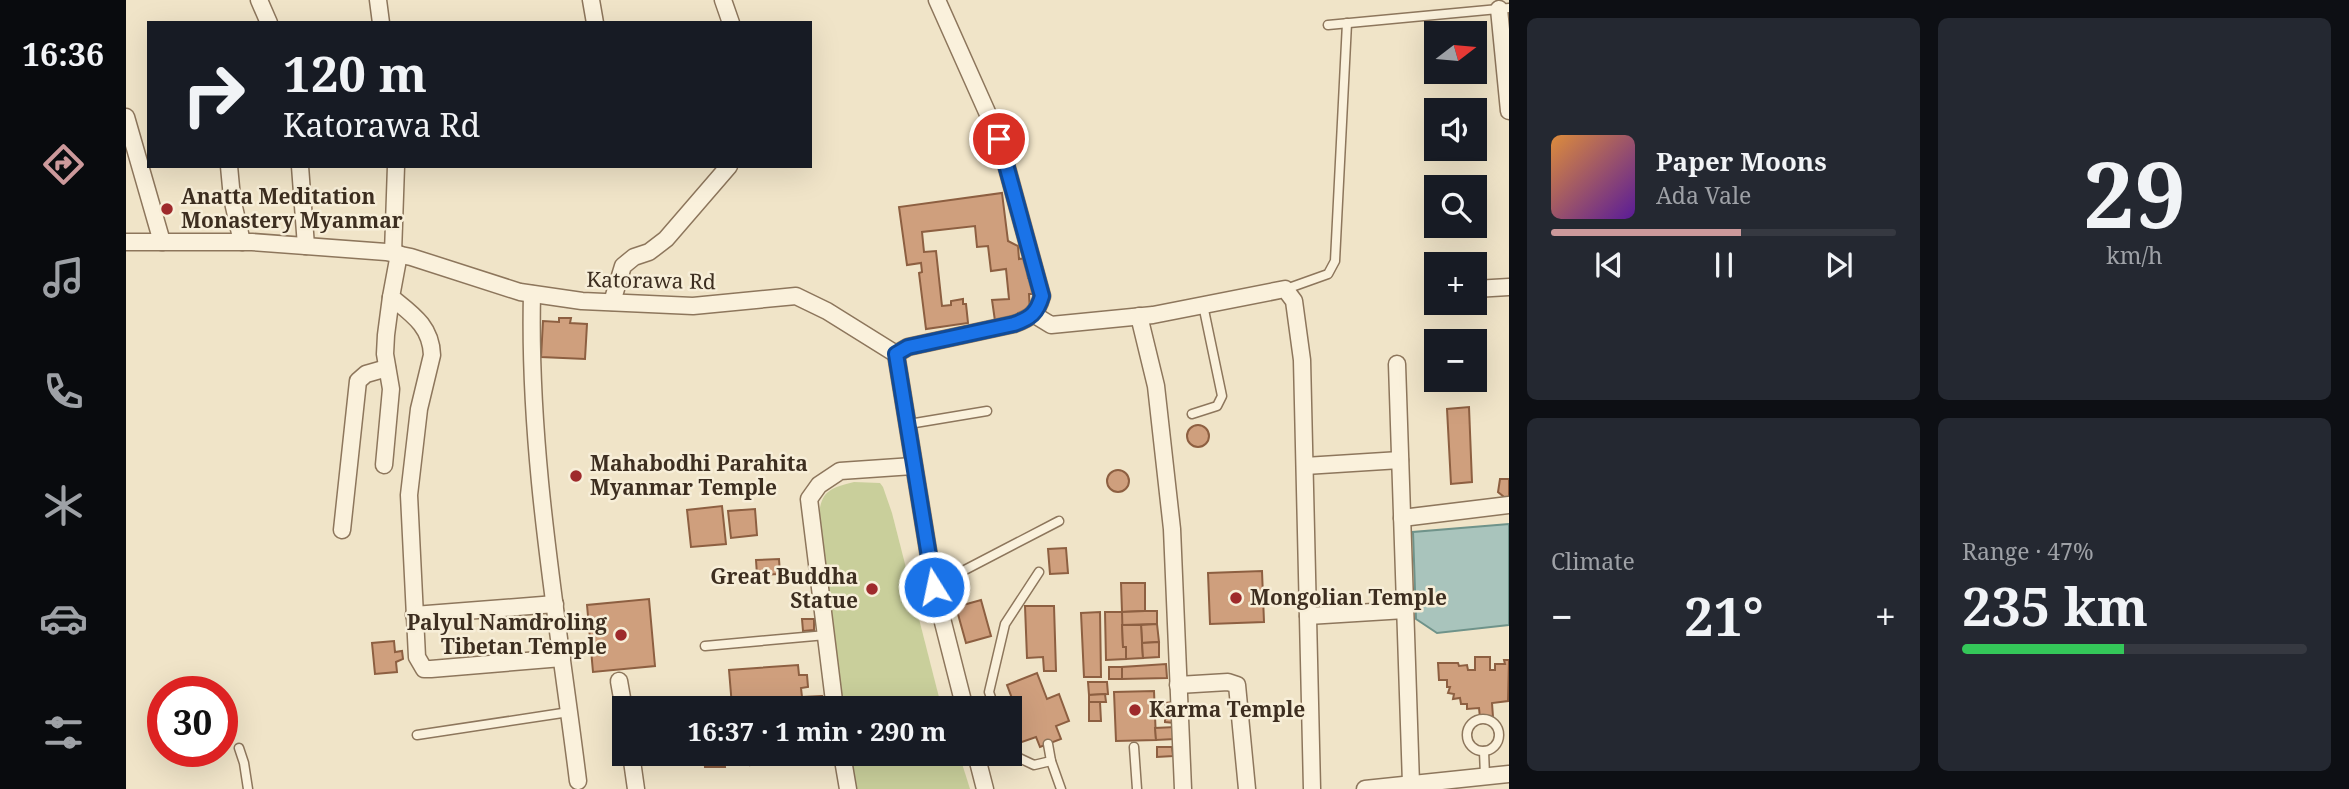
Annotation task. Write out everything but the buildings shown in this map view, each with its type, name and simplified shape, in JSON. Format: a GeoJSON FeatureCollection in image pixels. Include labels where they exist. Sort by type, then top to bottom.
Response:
{"type":"FeatureCollection","features":[{"type":"Feature","properties":{"kind":"street"},"geometry":{"type":"LineString","coordinates":[[259,0],[268,21]]}},
{"type":"Feature","properties":{"kind":"street"},"geometry":{"type":"LineString","coordinates":[[378,0],[381,21]]}},
{"type":"Feature","properties":{"kind":"street"},"geometry":{"type":"LineString","coordinates":[[591,0],[595,21]]}},
{"type":"Feature","properties":{"kind":"street"},"geometry":{"type":"LineString","coordinates":[[723,0],[730,21]]}},
{"type":"Feature","properties":{"kind":"street"},"geometry":{"type":"LineString","coordinates":[[937,0],[999,139],[1042,296],[1038,309],[1014,324],[908,347],[896,354],[934,587],[962,696]]}},
{"type":"Feature","properties":{"kind":"street"},"geometry":{"type":"LineString","coordinates":[[1504,9],[1509,111]]}},
{"type":"Feature","properties":{"kind":"street"},"geometry":{"type":"LineString","coordinates":[[126,117],[162,242]]}},
{"type":"Feature","properties":{"kind":"street"},"geometry":{"type":"LineString","coordinates":[[229,168],[232,198],[242,242]]}},
{"type":"Feature","properties":{"kind":"street"},"geometry":{"type":"LineString","coordinates":[[300,168],[306,246]]}},
{"type":"Feature","properties":{"kind":"street"},"geometry":{"type":"LineString","coordinates":[[384,465],[391,389],[386,335],[396,254],[396,168]]}},
{"type":"Feature","properties":{"kind":"street"},"geometry":{"type":"LineString","coordinates":[[612,302],[623,266],[666,239],[727,168]]}},
{"type":"Feature","properties":{"kind":"street","name":"Katorawa Rd"},"geometry":{"type":"LineString","coordinates":[[126,242],[242,242],[396,254],[532,294],[565,299],[693,306],[796,296],[827,311],[896,354]]}},
{"type":"Feature","properties":{"kind":"street"},"geometry":{"type":"LineString","coordinates":[[1487,288],[1509,287]]}},
{"type":"Feature","properties":{"kind":"street"},"geometry":{"type":"LineString","coordinates":[[1033,314],[1051,325],[1139,316],[1285,289],[1294,301],[1302,360],[1312,789]]}},
{"type":"Feature","properties":{"kind":"street"},"geometry":{"type":"LineString","coordinates":[[532,294],[531,359],[537,453],[578,781]]}},
{"type":"Feature","properties":{"kind":"street"},"geometry":{"type":"LineString","coordinates":[[391,297],[418,319],[428,332],[432,346],[419,409],[410,495],[417,657],[424,669],[562,658]]}},
{"type":"Feature","properties":{"kind":"street"},"geometry":{"type":"LineString","coordinates":[[1139,316],[1156,386],[1172,529],[1183,789]]}},
{"type":"Feature","properties":{"kind":"street"},"geometry":{"type":"LineString","coordinates":[[1397,364],[1411,784]]}},
{"type":"Feature","properties":{"kind":"street"},"geometry":{"type":"LineString","coordinates":[[342,530],[358,382],[366,374],[387,368]]}},
{"type":"Feature","properties":{"kind":"street"},"geometry":{"type":"LineString","coordinates":[[1305,466],[1400,460]]}},
{"type":"Feature","properties":{"kind":"street"},"geometry":{"type":"LineString","coordinates":[[833,696],[809,499],[819,485],[840,471],[913,466]]}},
{"type":"Feature","properties":{"kind":"street"},"geometry":{"type":"LineString","coordinates":[[1402,518],[1509,505]]}},
{"type":"Feature","properties":{"kind":"street"},"geometry":{"type":"LineString","coordinates":[[414,615],[555,604]]}},
{"type":"Feature","properties":{"kind":"street"},"geometry":{"type":"LineString","coordinates":[[1308,616],[1405,610]]}},
{"type":"Feature","properties":{"kind":"street"},"geometry":{"type":"LineString","coordinates":[[619,681],[622,696]]}},
{"type":"Feature","properties":{"kind":"street"},"geometry":{"type":"LineString","coordinates":[[1178,685],[1228,682],[1237,685],[1247,789]]}},
{"type":"Feature","properties":{"kind":"street"},"geometry":{"type":"LineString","coordinates":[[633,766],[636,789]]}},
{"type":"Feature","properties":{"kind":"street"},"geometry":{"type":"LineString","coordinates":[[843,766],[848,789]]}},
{"type":"Feature","properties":{"kind":"street"},"geometry":{"type":"LineString","coordinates":[[979,766],[985,789]]}},
{"type":"Feature","properties":{"kind":"street"},"geometry":{"type":"LineString","coordinates":[[1365,789],[1509,774]]}},
{"type":"Feature","properties":{"kind":"lane"},"geometry":{"type":"LineString","coordinates":[[1328,25],[1504,9]]}},
{"type":"Feature","properties":{"kind":"lane"},"geometry":{"type":"LineString","coordinates":[[1285,289],[1328,274],[1335,261],[1347,23]]}},
{"type":"Feature","properties":{"kind":"lane"},"geometry":{"type":"LineString","coordinates":[[1192,414],[1217,406],[1222,396],[1203,305]]}},
{"type":"Feature","properties":{"kind":"lane"},"geometry":{"type":"LineString","coordinates":[[909,424],[987,411]]}},
{"type":"Feature","properties":{"kind":"lane"},"geometry":{"type":"LineString","coordinates":[[934,587],[1059,521]]}},
{"type":"Feature","properties":{"kind":"lane"},"geometry":{"type":"LineString","coordinates":[[990,696],[989,692],[1004,624],[1039,572]]}},
{"type":"Feature","properties":{"kind":"lane"},"geometry":{"type":"LineString","coordinates":[[705,646],[826,635]]}},
{"type":"Feature","properties":{"kind":"lane"},"geometry":{"type":"LineString","coordinates":[[417,735],[569,712]]}},
{"type":"Feature","properties":{"kind":"lane"},"geometry":{"type":"LineString","coordinates":[[1481,719],[1492,722],[1499,735],[1496,745],[1484,751],[1472,748],[1467,738],[1469,728],[1481,719]]}},
{"type":"Feature","properties":{"kind":"lane"},"geometry":{"type":"LineString","coordinates":[[1048,744],[1061,789]]}},
{"type":"Feature","properties":{"kind":"lane"},"geometry":{"type":"LineString","coordinates":[[1133,747],[1137,789]]}},
{"type":"Feature","properties":{"kind":"lane"},"geometry":{"type":"LineString","coordinates":[[239,748],[248,789]]}},
{"type":"Feature","properties":{"kind":"lane"},"geometry":{"type":"LineString","coordinates":[[1484,751],[1485,776]]}},
{"type":"Feature","properties":{"kind":"lane"},"geometry":{"type":"LineString","coordinates":[[1022,759],[1034,765],[1051,761]]}},
{"type":"Feature","properties":{"kind":"green space"},"geometry":{"type":"Polygon","coordinates":[[[854,482],[880,483],[883,487],[939,696],[842,696],[819,521],[823,498],[838,487],[854,482]]]}},
{"type":"Feature","properties":{"kind":"green space"},"geometry":{"type":"Polygon","coordinates":[[[852,766],[963,766],[970,789],[855,789],[852,766]]]}},
{"type":"Feature","properties":{"kind":"water"},"geometry":{"type":"Polygon","coordinates":[[[1509,524],[1509,625],[1437,633],[1416,619],[1413,532],[1509,524]]]}},
{"type":"Feature","properties":{"kind":"place","name":"Anatta Meditation Monastery Myanmar"},"geometry":{"type":"Point","coordinates":[167,209]}},
{"type":"Feature","properties":{"kind":"place","name":"Mahabodhi Parahita Myanmar Temple"},"geometry":{"type":"Point","coordinates":[576,476]}},
{"type":"Feature","properties":{"kind":"place","name":"Great Buddha Statue"},"geometry":{"type":"Point","coordinates":[872,589]}},
{"type":"Feature","properties":{"kind":"place","name":"Mongolian Temple"},"geometry":{"type":"Point","coordinates":[1236,598]}},
{"type":"Feature","properties":{"kind":"place","name":"Palyul Namdroling Tibetan Temple"},"geometry":{"type":"Point","coordinates":[621,635]}},
{"type":"Feature","properties":{"kind":"place","name":"Karma Temple"},"geometry":{"type":"Point","coordinates":[1135,710]}},
{"type":"Feature","properties":{"kind":"route"},"geometry":{"type":"LineString","coordinates":[[934,587],[896,354],[908,347],[1014,324],[1030,318],[1038,309],[1042,296],[999,139]]}}]}
